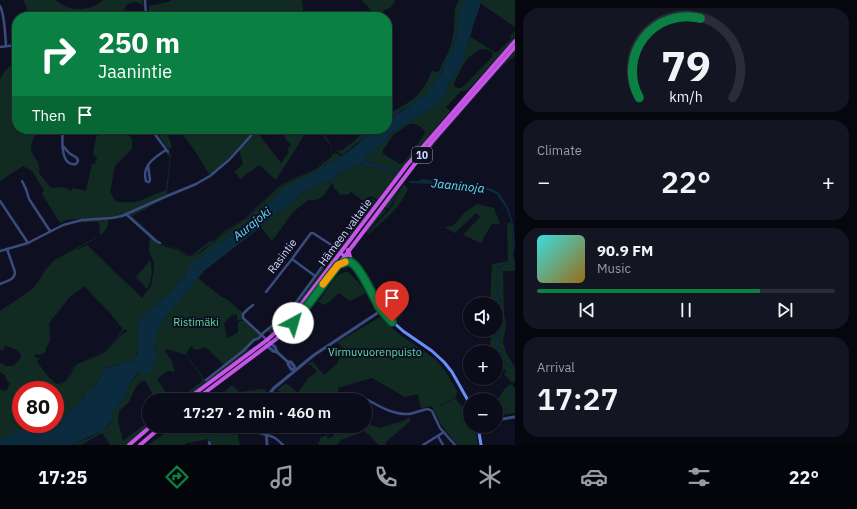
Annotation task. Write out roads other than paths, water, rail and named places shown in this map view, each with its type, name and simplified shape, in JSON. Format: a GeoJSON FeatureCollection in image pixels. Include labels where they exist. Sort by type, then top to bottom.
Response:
{"type":"FeatureCollection","features":[{"type":"Feature","properties":{"kind":"highway","name":"10"},"geometry":{"type":"LineString","coordinates":[[503,58],[515,41]]}},
{"type":"Feature","properties":{"kind":"highway","name":"10"},"geometry":{"type":"LineString","coordinates":[[503,58],[515,48]]}},
{"type":"Feature","properties":{"kind":"highway","name":"Hämeen valtatie"},"geometry":{"type":"LineString","coordinates":[[204,393],[269,345],[298,317],[423,153],[503,58]]}},
{"type":"Feature","properties":{"kind":"highway","name":"Hämeen valtatie"},"geometry":{"type":"LineString","coordinates":[[196,393],[282,328],[407,165],[503,58]]}},
{"type":"Feature","properties":{"kind":"highway"},"geometry":{"type":"LineString","coordinates":[[338,265],[351,262],[348,250]]}},
{"type":"Feature","properties":{"kind":"highway"},"geometry":{"type":"LineString","coordinates":[[129,445],[143,433]]}},
{"type":"Feature","properties":{"kind":"highway"},"geometry":{"type":"LineString","coordinates":[[140,445],[154,433]]}},
{"type":"Feature","properties":{"kind":"main road"},"geometry":{"type":"LineString","coordinates":[[340,253],[358,269],[382,310],[392,322],[426,346],[444,362],[452,372],[464,393]]}},
{"type":"Feature","properties":{"kind":"main road"},"geometry":{"type":"LineString","coordinates":[[479,433],[481,445]]}},
{"type":"Feature","properties":{"kind":"street"},"geometry":{"type":"LineString","coordinates":[[145,0],[146,12]]}},
{"type":"Feature","properties":{"kind":"street"},"geometry":{"type":"LineString","coordinates":[[0,6],[4,16],[6,46]]}},
{"type":"Feature","properties":{"kind":"street"},"geometry":{"type":"LineString","coordinates":[[0,47],[12,45]]}},
{"type":"Feature","properties":{"kind":"street"},"geometry":{"type":"LineString","coordinates":[[63,134],[63,146],[66,160],[76,164],[78,161],[77,158],[69,153],[63,146]]}},
{"type":"Feature","properties":{"kind":"street"},"geometry":{"type":"LineString","coordinates":[[148,165],[149,182],[145,180],[144,174],[148,165],[153,159],[167,151],[155,134]]}},
{"type":"Feature","properties":{"kind":"street"},"geometry":{"type":"LineString","coordinates":[[0,251],[28,243],[62,225],[82,220],[119,217],[196,184],[205,179],[229,160],[252,134]]}},
{"type":"Feature","properties":{"kind":"street"},"geometry":{"type":"LineString","coordinates":[[22,181],[29,198],[50,231]]}},
{"type":"Feature","properties":{"kind":"street"},"geometry":{"type":"LineString","coordinates":[[0,201],[28,243]]}},
{"type":"Feature","properties":{"kind":"street"},"geometry":{"type":"LineString","coordinates":[[127,214],[160,243]]}},
{"type":"Feature","properties":{"kind":"street","name":"Rasintie"},"geometry":{"type":"LineString","coordinates":[[266,292],[312,233],[336,248],[315,276]]}},
{"type":"Feature","properties":{"kind":"street"},"geometry":{"type":"LineString","coordinates":[[0,284],[12,279],[15,275],[7,249]]}},
{"type":"Feature","properties":{"kind":"street"},"geometry":{"type":"LineString","coordinates":[[206,380],[277,322],[293,306],[315,276],[292,259]]}},
{"type":"Feature","properties":{"kind":"street"},"geometry":{"type":"LineString","coordinates":[[253,305],[243,314],[243,316],[244,319],[261,335],[265,342]]}},
{"type":"Feature","properties":{"kind":"street"},"geometry":{"type":"LineString","coordinates":[[270,393],[294,370],[314,355],[382,310]]}},
{"type":"Feature","properties":{"kind":"street"},"geometry":{"type":"LineString","coordinates":[[259,338],[275,347],[277,352],[288,362],[291,369],[294,370]]}},
{"type":"Feature","properties":{"kind":"street"},"geometry":{"type":"LineString","coordinates":[[372,402],[400,414],[428,409],[432,411],[444,432],[455,445]]}},
{"type":"Feature","properties":{"kind":"street"},"geometry":{"type":"LineString","coordinates":[[503,419],[515,417]]}},
{"type":"Feature","properties":{"kind":"street"},"geometry":{"type":"LineString","coordinates":[[423,445],[444,432]]}},
{"type":"Feature","properties":{"kind":"street"},"geometry":{"type":"LineString","coordinates":[[259,433],[274,438],[283,445]]}},
{"type":"Feature","properties":{"kind":"street"},"geometry":{"type":"LineString","coordinates":[[266,435],[267,445]]}},
{"type":"Feature","properties":{"kind":"street"},"geometry":{"type":"LineString","coordinates":[[438,436],[443,445]]}},
{"type":"Feature","properties":{"kind":"water"},"geometry":{"type":"Polygon","coordinates":[[[464,0],[482,0],[466,49],[464,61],[443,98],[432,108],[392,133],[392,117],[426,94],[441,74],[453,47],[457,32],[459,13],[464,0]]]}},
{"type":"Feature","properties":{"kind":"water","name":"Aurajoki"},"geometry":{"type":"Polygon","coordinates":[[[369,134],[391,134],[364,159],[395,170],[397,173],[372,166],[366,167],[364,164],[360,163],[343,170],[331,180],[305,191],[204,271],[164,319],[157,332],[154,347],[157,356],[152,370],[146,374],[138,373],[130,383],[118,407],[111,414],[114,419],[102,431],[71,445],[0,445],[0,441],[13,433],[64,433],[64,415],[79,404],[88,391],[95,387],[103,371],[106,368],[133,361],[138,350],[137,327],[143,315],[155,307],[174,289],[184,277],[192,263],[234,233],[273,200],[288,184],[293,184],[313,174],[354,147],[369,134]]]}},
{"type":"Feature","properties":{"kind":"water"},"geometry":{"type":"Polygon","coordinates":[[[423,179],[478,184],[500,194],[508,207],[513,224],[515,245],[513,253],[515,264],[513,266],[501,266],[498,272],[497,284],[500,291],[500,297],[497,297],[498,291],[496,283],[497,271],[500,265],[512,264],[514,262],[512,251],[512,224],[506,207],[497,194],[478,186],[409,183],[410,181],[419,181],[423,179]]]}},
{"type":"Feature","properties":{"kind":"water"},"geometry":{"type":"Polygon","coordinates":[[[497,337],[499,337],[498,345],[496,345],[497,337]]]}},
{"type":"Feature","properties":{"kind":"water"},"geometry":{"type":"Polygon","coordinates":[[[503,358],[515,369],[515,371],[503,360],[503,358]]]}},
{"type":"Feature","properties":{"kind":"waterway","name":"Jaaninoja"},"geometry":{"type":"LineString","coordinates":[[512,385],[511,398],[515,411]]}},
{"type":"Feature","properties":{"kind":"park label","name":"Ristimäki"},"geometry":{"type":"Point","coordinates":[196,322]}},
{"type":"Feature","properties":{"kind":"park label","name":"Virmuvuorenpuisto"},"geometry":{"type":"Point","coordinates":[375,352]}}]}
